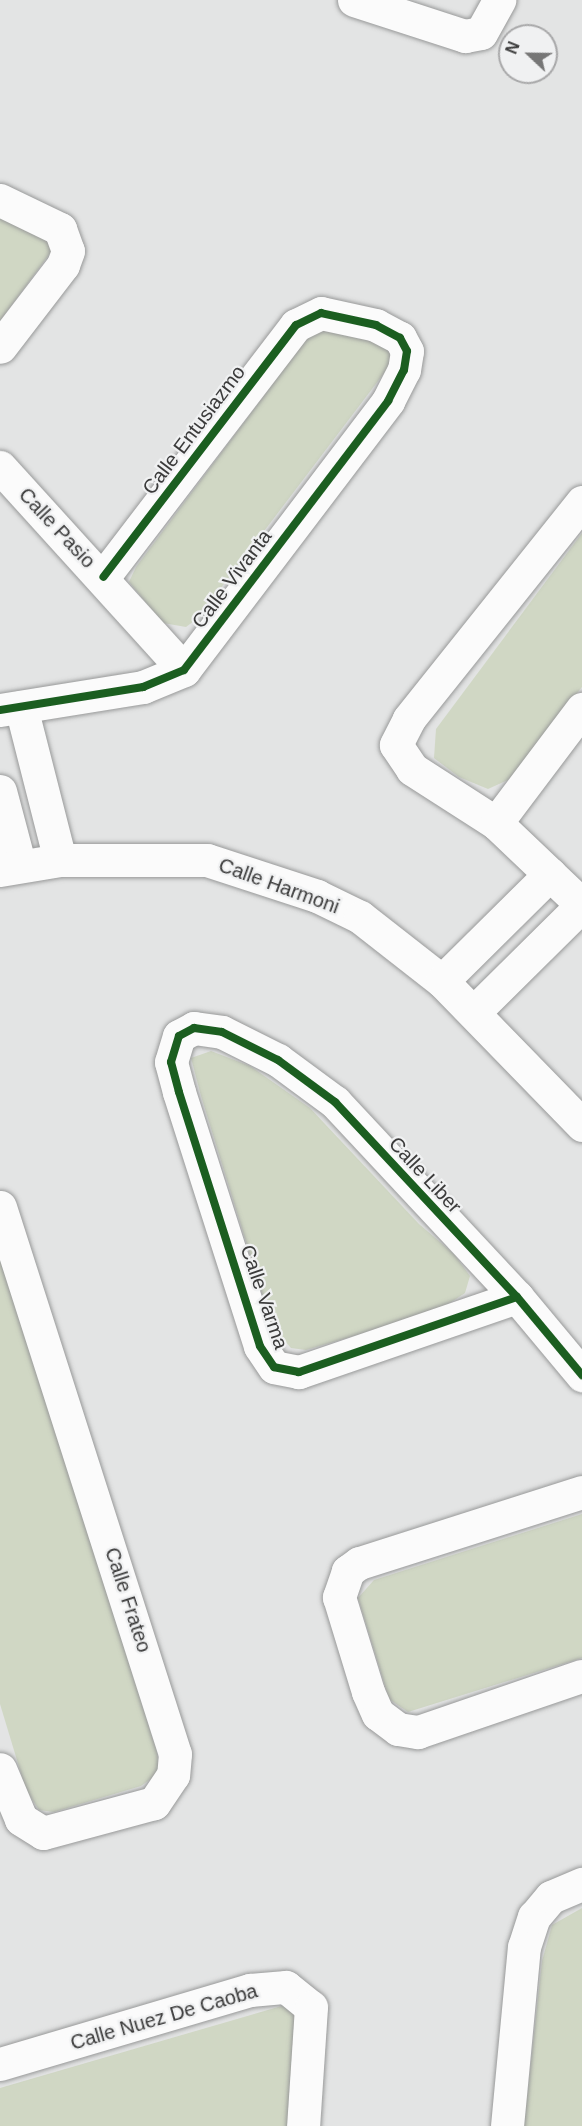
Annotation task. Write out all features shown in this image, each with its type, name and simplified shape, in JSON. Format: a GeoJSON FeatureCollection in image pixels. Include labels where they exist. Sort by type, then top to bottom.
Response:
{"type":"FeatureCollection","features":[{"type":"Feature","properties":{"kind":"street"},"geometry":{"type":"LineString","coordinates":[[354,0],[465,36],[481,33],[499,0]]}},
{"type":"Feature","properties":{"kind":"street"},"geometry":{"type":"LineString","coordinates":[[0,200],[60,229],[68,251],[63,265],[0,347]]}},
{"type":"Feature","properties":{"kind":"street","name":"Calle Entusiazmo"},"geometry":{"type":"LineString","coordinates":[[103,577],[285,338],[308,317],[321,314],[391,331],[407,351]]}},
{"type":"Feature","properties":{"kind":"street","name":"Calle Vivanta"},"geometry":{"type":"LineString","coordinates":[[11,708],[143,687],[183,670],[388,401],[407,351]]}},
{"type":"Feature","properties":{"kind":"street","name":"Calle Pasio"},"geometry":{"type":"LineString","coordinates":[[0,467],[103,577],[183,670]]}},
{"type":"Feature","properties":{"kind":"street"},"geometry":{"type":"LineString","coordinates":[[475,1011],[582,905],[496,823],[412,769],[396,746],[409,719],[582,502]]}},
{"type":"Feature","properties":{"kind":"street"},"geometry":{"type":"LineString","coordinates":[[11,708],[60,860]]}},
{"type":"Feature","properties":{"kind":"street"},"geometry":{"type":"LineString","coordinates":[[496,823],[582,709]]}},
{"type":"Feature","properties":{"kind":"street"},"geometry":{"type":"LineString","coordinates":[[0,791],[9,867]]}},
{"type":"Feature","properties":{"kind":"street","name":"Calle Harmoni"},"geometry":{"type":"LineString","coordinates":[[9,867],[60,860],[207,860],[260,875],[360,917],[442,981],[475,1011],[582,1125]]}},
{"type":"Feature","properties":{"kind":"street"},"geometry":{"type":"LineString","coordinates":[[442,981],[550,874]]}},
{"type":"Feature","properties":{"kind":"street","name":"Calle Varma"},"geometry":{"type":"LineString","coordinates":[[222,1032],[194,1028],[178,1036],[171,1062],[260,1346],[274,1367],[299,1372],[517,1297]]}},
{"type":"Feature","properties":{"kind":"street","name":"Calle Liber"},"geometry":{"type":"LineString","coordinates":[[222,1032],[278,1060],[335,1102],[517,1297],[581,1371]]}},
{"type":"Feature","properties":{"kind":"street","name":"Calle Frateo"},"geometry":{"type":"LineString","coordinates":[[0,1207],[175,1754],[173,1775],[154,1803],[43,1833],[21,1819],[0,1769]]}},
{"type":"Feature","properties":{"kind":"street"},"geometry":{"type":"LineString","coordinates":[[582,1492],[359,1563],[348,1571],[339,1597],[368,1692],[378,1714],[398,1730],[418,1732],[582,1676]]}},
{"type":"Feature","properties":{"kind":"street"},"geometry":{"type":"LineString","coordinates":[[507,2126],[524,1947],[534,1917],[551,1897],[582,1884]]}},
{"type":"Feature","properties":{"kind":"street","name":"Calle Nuez De Caoba"},"geometry":{"type":"LineString","coordinates":[[0,2064],[250,1990],[286,1987],[311,2007],[303,2126]]}},
{"type":"Feature","properties":{"kind":"green space"},"geometry":{"type":"Polygon","coordinates":[[[0,217],[25,217],[54,248],[0,321],[0,217]]]}},
{"type":"Feature","properties":{"kind":"green space"},"geometry":{"type":"Polygon","coordinates":[[[313,330],[351,334],[391,348],[391,364],[198,618],[186,627],[163,623],[129,582],[136,567],[313,330]]]}},
{"type":"Feature","properties":{"kind":"green space"},"geometry":{"type":"Polygon","coordinates":[[[582,533],[582,687],[510,779],[488,789],[459,777],[434,758],[436,729],[582,533]]]}},
{"type":"Feature","properties":{"kind":"green space"},"geometry":{"type":"Polygon","coordinates":[[[211,1051],[250,1066],[310,1108],[419,1224],[454,1254],[470,1276],[465,1293],[436,1312],[306,1350],[291,1348],[272,1326],[201,1096],[191,1058],[211,1051]]]}},
{"type":"Feature","properties":{"kind":"green space"},"geometry":{"type":"Polygon","coordinates":[[[0,1256],[157,1752],[159,1773],[141,1786],[54,1812],[39,1810],[26,1790],[0,1704],[0,1256]]]}},
{"type":"Feature","properties":{"kind":"green space"},"geometry":{"type":"Polygon","coordinates":[[[582,1514],[582,1658],[408,1712],[389,1699],[358,1598],[374,1580],[582,1514]]]}},
{"type":"Feature","properties":{"kind":"green space"},"geometry":{"type":"Polygon","coordinates":[[[582,1908],[582,2126],[524,2126],[542,1961],[552,1925],[582,1908]]]}},
{"type":"Feature","properties":{"kind":"green space"},"geometry":{"type":"Polygon","coordinates":[[[285,2005],[299,2017],[288,2126],[0,2126],[0,2088],[285,2005]]]}},
{"type":"Feature","properties":{"kind":"cycle path"},"geometry":{"type":"LineString","coordinates":[[0,710],[143,687],[184,670],[388,401],[404,370],[407,351],[400,338],[376,325],[321,313],[296,325],[103,577]]}},
{"type":"Feature","properties":{"kind":"cycle path"},"geometry":{"type":"LineString","coordinates":[[517,1297],[299,1372],[274,1367],[260,1346],[179,1092],[171,1062],[179,1036],[194,1028],[222,1032],[278,1060],[335,1102],[517,1297],[582,1375]]}}]}
